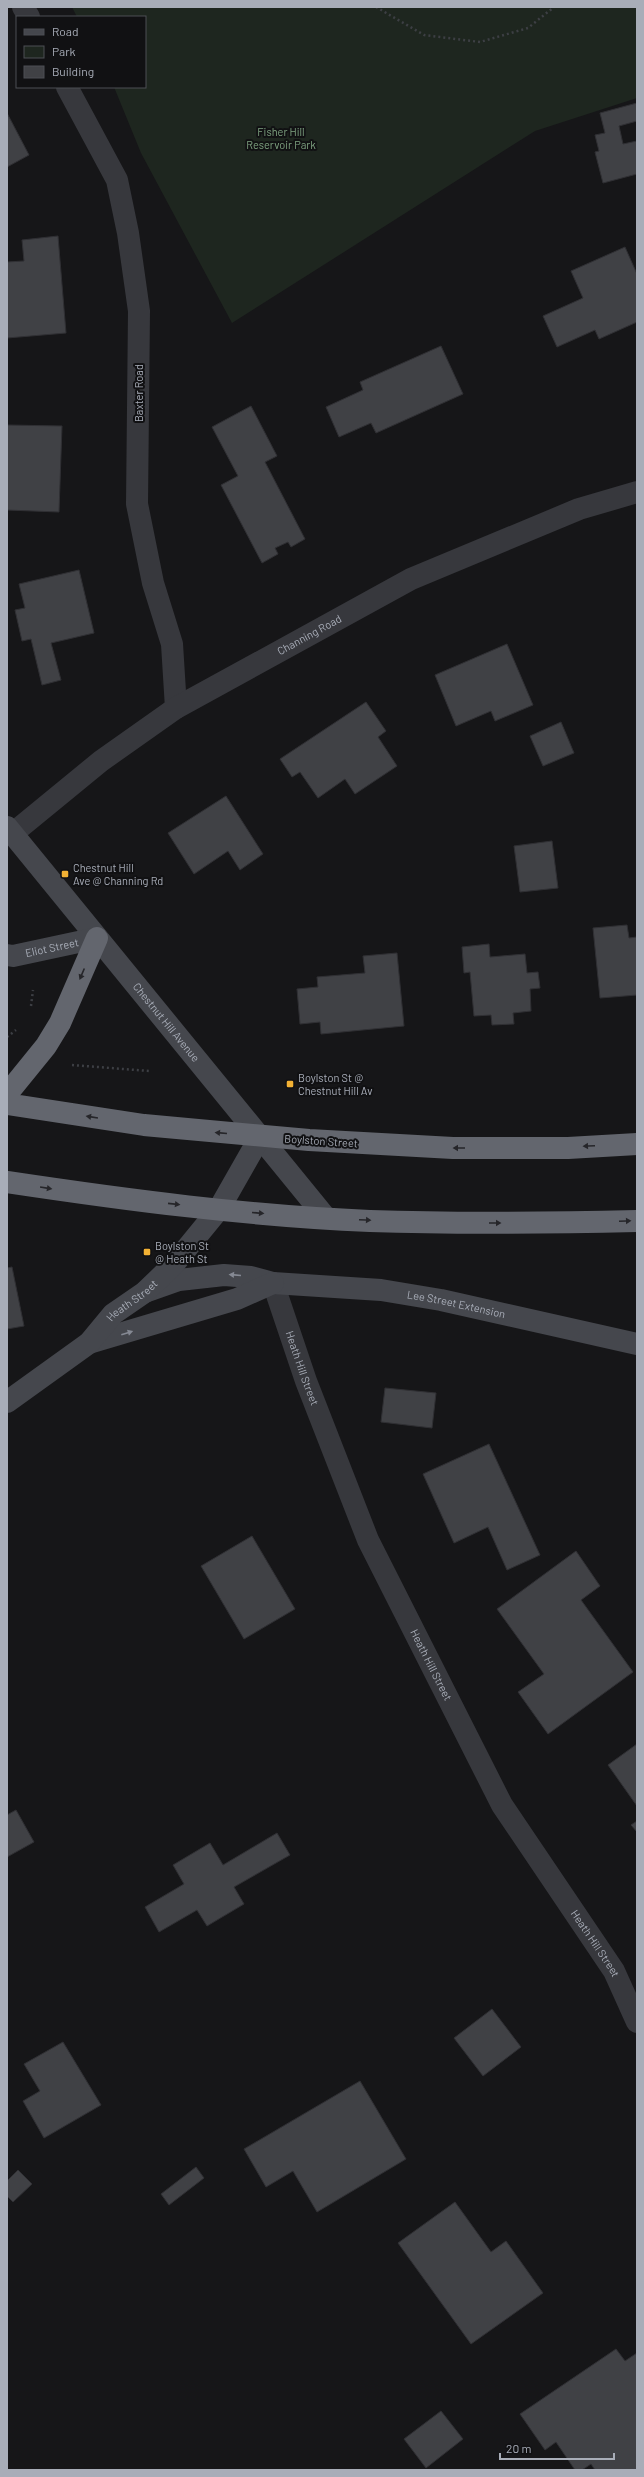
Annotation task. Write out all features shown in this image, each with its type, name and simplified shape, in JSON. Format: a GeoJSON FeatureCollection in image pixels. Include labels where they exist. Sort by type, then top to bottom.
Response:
{"type":"FeatureCollection","features":[{"type":"Feature","properties":{"kind":"highway"},"geometry":{"type":"LineString","coordinates":[[7,1094],[46,1046],[60,1024],[97,938]]}},
{"type":"Feature","properties":{"kind":"highway","name":"Boylston Street"},"geometry":{"type":"LineString","coordinates":[[7,1104],[144,1125],[260,1137],[453,1148],[568,1148],[637,1144]]}},
{"type":"Feature","properties":{"kind":"highway"},"geometry":{"type":"LineString","coordinates":[[7,1182],[118,1198],[219,1209],[326,1218],[449,1222],[637,1221]]}},
{"type":"Feature","properties":{"kind":"street"},"geometry":{"type":"LineString","coordinates":[[23,7],[28,16]]}},
{"type":"Feature","properties":{"kind":"street","name":"Baxter Road"},"geometry":{"type":"LineString","coordinates":[[68,88],[117,180],[128,233],[139,312],[137,504],[153,583],[172,644],[176,708]]}},
{"type":"Feature","properties":{"kind":"street","name":"Channing Road"},"geometry":{"type":"LineString","coordinates":[[10,830],[101,761],[176,708],[411,579],[579,509],[637,492]]}},
{"type":"Feature","properties":{"kind":"street","name":"Chestnut Hill Avenue"},"geometry":{"type":"LineString","coordinates":[[10,830],[326,1218]]}},
{"type":"Feature","properties":{"kind":"street","name":"Eliot Street"},"geometry":{"type":"LineString","coordinates":[[7,955],[13,956],[97,938]]}},
{"type":"Feature","properties":{"kind":"street","name":"Heath Street"},"geometry":{"type":"LineString","coordinates":[[7,1402],[89,1343],[113,1314],[145,1292],[187,1250],[219,1209],[260,1137]]}},
{"type":"Feature","properties":{"kind":"street","name":"Lee Street Extension"},"geometry":{"type":"LineString","coordinates":[[145,1292],[178,1280],[207,1275],[251,1277],[273,1283],[344,1286],[416,1295],[637,1344]]}},
{"type":"Feature","properties":{"kind":"street","name":"Lee Street Extension"},"geometry":{"type":"LineString","coordinates":[[89,1343],[237,1299],[273,1283]]}},
{"type":"Feature","properties":{"kind":"street","name":"Heath Hill Street"},"geometry":{"type":"LineString","coordinates":[[273,1283],[306,1381],[368,1540],[502,1805],[614,1970],[637,2022]]}},
{"type":"Feature","properties":{"kind":"path"},"geometry":{"type":"LineString","coordinates":[[376,7],[424,35],[480,42],[528,28],[554,7]]}},
{"type":"Feature","properties":{"kind":"path"},"geometry":{"type":"LineString","coordinates":[[29,1011],[33,990]]}},
{"type":"Feature","properties":{"kind":"path"},"geometry":{"type":"LineString","coordinates":[[7,1037],[18,1028]]}},
{"type":"Feature","properties":{"kind":"path"},"geometry":{"type":"LineString","coordinates":[[68,1063],[93,1068],[149,1071]]}},
{"type":"Feature","properties":{"kind":"green space","name":"Fisher Hill Reservoir Park"},"geometry":{"type":"Polygon","coordinates":[[[72,7],[637,7],[637,98],[535,131],[232,323],[141,153],[114,88],[146,88],[146,16],[76,16],[72,7]]]}},
{"type":"Feature","properties":{"kind":"building"},"geometry":{"type":"Polygon","coordinates":[[[637,103],[637,121],[619,126],[623,144],[637,141],[637,174],[603,183],[595,152],[599,151],[595,135],[605,133],[600,113],[637,103]]]}},
{"type":"Feature","properties":{"kind":"building"},"geometry":{"type":"Polygon","coordinates":[[[7,113],[29,155],[7,167],[7,113]]]}},
{"type":"Feature","properties":{"kind":"building"},"geometry":{"type":"Polygon","coordinates":[[[58,236],[66,333],[7,338],[7,262],[24,261],[22,240],[58,236]]]}},
{"type":"Feature","properties":{"kind":"building"},"geometry":{"type":"Polygon","coordinates":[[[625,247],[637,274],[637,322],[599,339],[595,330],[557,347],[543,316],[583,298],[571,271],[625,247]]]}},
{"type":"Feature","properties":{"kind":"building"},"geometry":{"type":"Polygon","coordinates":[[[441,346],[463,394],[376,433],[371,423],[339,437],[326,407],[363,390],[360,382],[441,346]]]}},
{"type":"Feature","properties":{"kind":"building"},"geometry":{"type":"Polygon","coordinates":[[[251,406],[277,456],[265,462],[305,539],[291,547],[288,542],[275,548],[278,554],[262,563],[221,485],[238,476],[212,427],[251,406]]]}},
{"type":"Feature","properties":{"kind":"building"},"geometry":{"type":"Polygon","coordinates":[[[7,425],[62,426],[59,512],[7,510],[7,425]]]}},
{"type":"Feature","properties":{"kind":"building"},"geometry":{"type":"Polygon","coordinates":[[[79,570],[94,633],[51,643],[61,680],[42,685],[31,639],[22,641],[15,610],[25,608],[19,584],[79,570]]]}},
{"type":"Feature","properties":{"kind":"building"},"geometry":{"type":"Polygon","coordinates":[[[507,644],[533,705],[495,721],[491,711],[456,726],[435,675],[507,644]]]}},
{"type":"Feature","properties":{"kind":"building"},"geometry":{"type":"Polygon","coordinates":[[[366,702],[386,731],[378,737],[397,766],[355,794],[345,779],[318,798],[300,772],[292,777],[280,759],[366,702]]]}},
{"type":"Feature","properties":{"kind":"building"},"geometry":{"type":"Polygon","coordinates":[[[561,722],[574,753],[543,766],[530,736],[561,722]]]}},
{"type":"Feature","properties":{"kind":"building"},"geometry":{"type":"Polygon","coordinates":[[[226,796],[263,854],[240,870],[228,851],[194,874],[168,833],[226,796]]]}},
{"type":"Feature","properties":{"kind":"building"},"geometry":{"type":"Polygon","coordinates":[[[552,841],[558,888],[520,892],[514,846],[552,841]]]}},
{"type":"Feature","properties":{"kind":"building"},"geometry":{"type":"Polygon","coordinates":[[[627,925],[629,938],[637,937],[637,995],[600,998],[593,928],[627,925]]]}},
{"type":"Feature","properties":{"kind":"building"},"geometry":{"type":"Polygon","coordinates":[[[489,944],[490,957],[525,954],[527,973],[538,972],[540,988],[530,989],[531,1011],[513,1013],[514,1024],[492,1025],[491,1015],[474,1016],[470,972],[464,973],[462,947],[489,944]]]}},
{"type":"Feature","properties":{"kind":"building"},"geometry":{"type":"Polygon","coordinates":[[[397,953],[404,1026],[321,1034],[320,1022],[300,1024],[297,989],[318,987],[317,977],[365,973],[363,956],[397,953]]]}},
{"type":"Feature","properties":{"kind":"building"},"geometry":{"type":"Polygon","coordinates":[[[12,1267],[24,1326],[7,1329],[7,1268],[12,1267]]]}},
{"type":"Feature","properties":{"kind":"building"},"geometry":{"type":"Polygon","coordinates":[[[385,1388],[436,1393],[432,1428],[381,1422],[385,1388]]]}},
{"type":"Feature","properties":{"kind":"building"},"geometry":{"type":"Polygon","coordinates":[[[489,1444],[540,1555],[507,1570],[488,1527],[454,1543],[423,1474],[489,1444]]]}},
{"type":"Feature","properties":{"kind":"building"},"geometry":{"type":"Polygon","coordinates":[[[252,1536],[295,1609],[244,1639],[201,1566],[252,1536]]]}},
{"type":"Feature","properties":{"kind":"building"},"geometry":{"type":"Polygon","coordinates":[[[576,1551],[600,1586],[581,1600],[633,1672],[548,1734],[518,1692],[544,1674],[497,1609],[576,1551]]]}},
{"type":"Feature","properties":{"kind":"building"},"geometry":{"type":"Polygon","coordinates":[[[637,1744],[637,1806],[608,1765],[637,1744]]]}},
{"type":"Feature","properties":{"kind":"building"},"geometry":{"type":"Polygon","coordinates":[[[16,1810],[34,1842],[7,1857],[7,1815],[16,1810]]]}},
{"type":"Feature","properties":{"kind":"building"},"geometry":{"type":"Polygon","coordinates":[[[637,1821],[637,1832],[631,1825],[637,1821]]]}},
{"type":"Feature","properties":{"kind":"building"},"geometry":{"type":"Polygon","coordinates":[[[277,1833],[290,1855],[234,1887],[244,1904],[207,1926],[197,1910],[159,1932],[145,1907],[184,1884],[173,1865],[210,1843],[223,1865],[277,1833]]]}},
{"type":"Feature","properties":{"kind":"building"},"geometry":{"type":"Polygon","coordinates":[[[492,2009],[521,2047],[483,2076],[454,2038],[492,2009]]]}},
{"type":"Feature","properties":{"kind":"building"},"geometry":{"type":"Polygon","coordinates":[[[63,2042],[101,2105],[44,2138],[23,2101],[40,2091],[24,2064],[63,2042]]]}},
{"type":"Feature","properties":{"kind":"building"},"geometry":{"type":"Polygon","coordinates":[[[360,2081],[406,2159],[317,2212],[293,2171],[266,2187],[244,2149],[360,2081]]]}},
{"type":"Feature","properties":{"kind":"building"},"geometry":{"type":"Polygon","coordinates":[[[196,2167],[204,2178],[169,2205],[161,2194],[196,2167]]]}},
{"type":"Feature","properties":{"kind":"building"},"geometry":{"type":"Polygon","coordinates":[[[18,2170],[32,2184],[13,2202],[7,2196],[7,2181],[18,2170]]]}},
{"type":"Feature","properties":{"kind":"building"},"geometry":{"type":"Polygon","coordinates":[[[455,2202],[491,2252],[506,2241],[543,2293],[471,2344],[398,2243],[455,2202]]]}},
{"type":"Feature","properties":{"kind":"building"},"geometry":{"type":"Polygon","coordinates":[[[616,2349],[625,2361],[637,2353],[637,2470],[595,2470],[591,2464],[582,2470],[575,2470],[556,2442],[545,2450],[520,2414],[616,2349]]]}},
{"type":"Feature","properties":{"kind":"building"},"geometry":{"type":"Polygon","coordinates":[[[441,2411],[463,2439],[426,2468],[404,2439],[441,2411]]]}},
{"type":"Feature","properties":{"kind":"place","name":"Chestnut Hill Ave @ Channing Rd"},"geometry":{"type":"Point","coordinates":[65,874]}},
{"type":"Feature","properties":{"kind":"place","name":"Boylston St @ Chestnut Hill Av"},"geometry":{"type":"Point","coordinates":[290,1084]}},
{"type":"Feature","properties":{"kind":"place","name":"Boylston St @ Heath St"},"geometry":{"type":"Point","coordinates":[147,1252]}}]}
